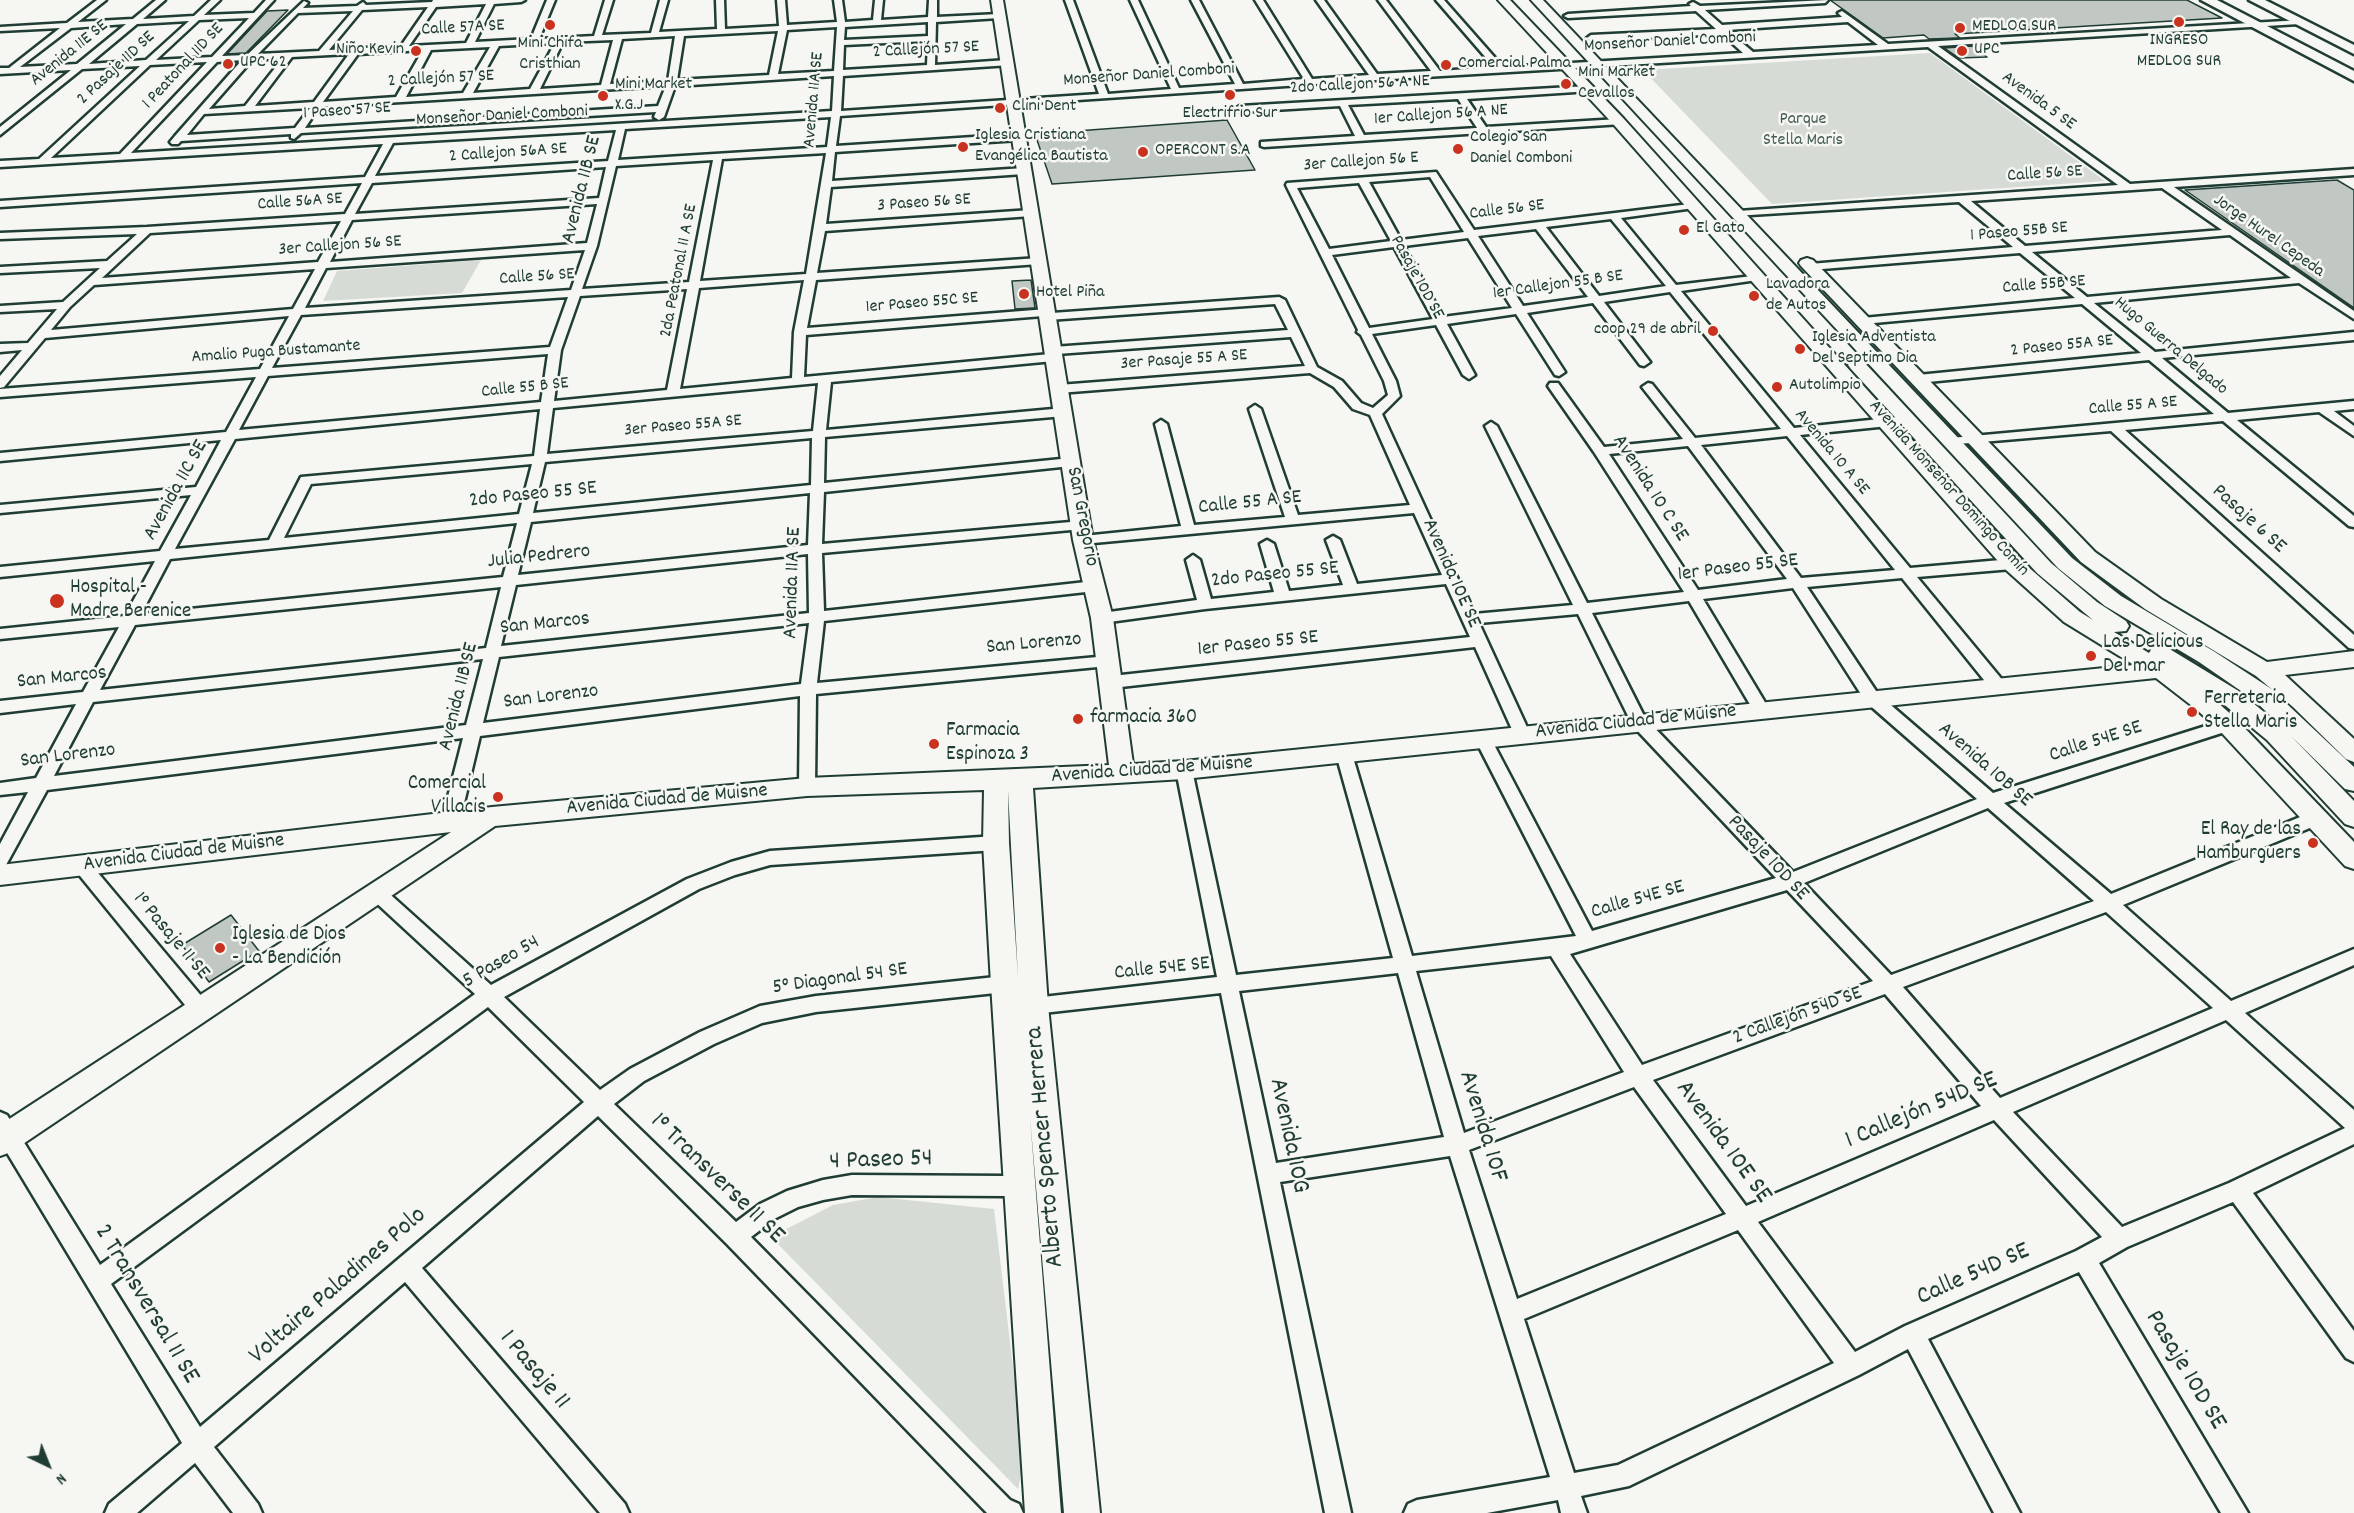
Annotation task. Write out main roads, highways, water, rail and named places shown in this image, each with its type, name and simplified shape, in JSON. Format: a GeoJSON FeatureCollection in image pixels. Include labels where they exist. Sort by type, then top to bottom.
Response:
{"type":"FeatureCollection","features":[{"type":"Feature","properties":{"kind":"main road","name":"San Gregorio"},"geometry":{"type":"LineString","coordinates":[[997,0],[1082,532],[1102,618],[1122,773]]}},
{"type":"Feature","properties":{"kind":"main road","name":"Avenida Monseñor Domingo Comín"},"geometry":{"type":"LineString","coordinates":[[1504,0],[1590,65],[1635,83],[2088,556],[2153,604],[2264,670],[2301,701],[2354,753]]}},
{"type":"Feature","properties":{"kind":"main road","name":"Avenida Monseñor Domingo Comín"},"geometry":{"type":"LineString","coordinates":[[1519,0],[1590,65],[1738,214],[2065,562],[2113,601],[2207,657],[2262,694],[2354,782]]}},
{"type":"Feature","properties":{"kind":"main road","name":"Avenida Monseñor Domingo Comín"},"geometry":{"type":"LineString","coordinates":[[1537,0],[1590,65],[1897,421],[2012,564],[2073,617],[2160,670],[2204,703],[2228,725],[2354,859]]}},
{"type":"Feature","properties":{"kind":"main road","name":"Avenida Monseñor Domingo Comín"},"geometry":{"type":"LineString","coordinates":[[1552,0],[1591,38],[1588,89],[1757,277],[1897,421],[2044,568],[2089,608],[2229,696],[2275,734],[2354,817]]}},
{"type":"Feature","properties":{"kind":"main road"},"geometry":{"type":"LineString","coordinates":[[2207,0],[2354,77]]}},
{"type":"Feature","properties":{"kind":"main road"},"geometry":{"type":"LineString","coordinates":[[2230,0],[2354,64]]}},
{"type":"Feature","properties":{"kind":"main road"},"geometry":{"type":"LineString","coordinates":[[2255,0],[2354,50]]}},
{"type":"Feature","properties":{"kind":"main road"},"geometry":{"type":"LineString","coordinates":[[2260,0],[2314,17]]}},
{"type":"Feature","properties":{"kind":"main road"},"geometry":{"type":"LineString","coordinates":[[2279,0],[2354,37]]}},
{"type":"Feature","properties":{"kind":"main road"},"geometry":{"type":"LineString","coordinates":[[2264,670],[2354,659]]}},
{"type":"Feature","properties":{"kind":"main road","name":"Avenida Ciudad de Muisne"},"geometry":{"type":"LineString","coordinates":[[0,875],[450,824],[492,817],[807,787],[1008,781],[1184,770],[1523,736],[1761,709],[2160,670]]}},
{"type":"Feature","properties":{"kind":"main road","name":"Alberto Spencer Herrera"},"geometry":{"type":"LineString","coordinates":[[1008,781],[996,843],[1043,1513]]}},
{"type":"Feature","properties":{"kind":"main road","name":"Alberto Spencer Herrera"},"geometry":{"type":"LineString","coordinates":[[1008,781],[1034,1006],[1082,1513]]}},
{"type":"Feature","properties":{"kind":"main road"},"geometry":{"type":"LineString","coordinates":[[3,1133],[201,1010],[492,817]]}},
{"type":"Feature","properties":{"kind":"place","name":"INGRESO MEDLOG SUR"},"geometry":{"type":"Point","coordinates":[2179,22]}},
{"type":"Feature","properties":{"kind":"place","name":"Mini Chifa Cristhian"},"geometry":{"type":"Point","coordinates":[550,25]}},
{"type":"Feature","properties":{"kind":"place","name":"MEDLOG SUR"},"geometry":{"type":"Point","coordinates":[1960,28]}},
{"type":"Feature","properties":{"kind":"place","name":"Niño Kevin"},"geometry":{"type":"Point","coordinates":[416,51]}},
{"type":"Feature","properties":{"kind":"place","name":"UPC"},"geometry":{"type":"Point","coordinates":[1962,51]}},
{"type":"Feature","properties":{"kind":"place","name":"UPC 62"},"geometry":{"type":"Point","coordinates":[228,64]}},
{"type":"Feature","properties":{"kind":"place","name":"Comercial Palma"},"geometry":{"type":"Point","coordinates":[1446,65]}},
{"type":"Feature","properties":{"kind":"place","name":"Mini Market Cevallos"},"geometry":{"type":"Point","coordinates":[1566,84]}},
{"type":"Feature","properties":{"kind":"place","name":"Electrifrio Sur"},"geometry":{"type":"Point","coordinates":[1230,95]}},
{"type":"Feature","properties":{"kind":"place","name":"Mini Market X.G.J"},"geometry":{"type":"Point","coordinates":[603,96]}},
{"type":"Feature","properties":{"kind":"place","name":"Clini Dent"},"geometry":{"type":"Point","coordinates":[1000,108]}},
{"type":"Feature","properties":{"kind":"place","name":"Iglesia Cristiana Evangélica Bautista"},"geometry":{"type":"Point","coordinates":[963,147]}},
{"type":"Feature","properties":{"kind":"place","name":"Colegio San Daniel Comboni"},"geometry":{"type":"Point","coordinates":[1458,149]}},
{"type":"Feature","properties":{"kind":"place","name":"OPERCONT S.A"},"geometry":{"type":"Point","coordinates":[1143,152]}},
{"type":"Feature","properties":{"kind":"place","name":"El Gato"},"geometry":{"type":"Point","coordinates":[1684,230]}},
{"type":"Feature","properties":{"kind":"place","name":"Hotel Piña"},"geometry":{"type":"Point","coordinates":[1024,294]}},
{"type":"Feature","properties":{"kind":"place","name":"Lavadora de Autos"},"geometry":{"type":"Point","coordinates":[1754,296]}},
{"type":"Feature","properties":{"kind":"place","name":"coop 29 de abril"},"geometry":{"type":"Point","coordinates":[1713,331]}},
{"type":"Feature","properties":{"kind":"place","name":"Iglesia Adventista Del Septimo Dia"},"geometry":{"type":"Point","coordinates":[1800,349]}},
{"type":"Feature","properties":{"kind":"place","name":"Autolimpio"},"geometry":{"type":"Point","coordinates":[1777,387]}},
{"type":"Feature","properties":{"kind":"place","name":"Hospital - Madre Berenice"},"geometry":{"type":"Point","coordinates":[57,601]}},
{"type":"Feature","properties":{"kind":"place","name":"Las Delicious Del mar"},"geometry":{"type":"Point","coordinates":[2091,656]}},
{"type":"Feature","properties":{"kind":"place","name":"Ferreteria Stella Maris"},"geometry":{"type":"Point","coordinates":[2192,712]}},
{"type":"Feature","properties":{"kind":"place","name":"farmacia 360"},"geometry":{"type":"Point","coordinates":[1078,719]}},
{"type":"Feature","properties":{"kind":"place","name":"Farmacia Espinoza 3"},"geometry":{"type":"Point","coordinates":[934,744]}},
{"type":"Feature","properties":{"kind":"place","name":"Comercial Villacis"},"geometry":{"type":"Point","coordinates":[498,797]}},
{"type":"Feature","properties":{"kind":"place","name":"El Ray de las Hamburguers"},"geometry":{"type":"Point","coordinates":[2313,843]}},
{"type":"Feature","properties":{"kind":"place","name":"Iglesia de Dios - La Bendición"},"geometry":{"type":"Point","coordinates":[220,948]}},
{"type":"Feature","properties":{"kind":"park label","name":"Parque Stella Maris"},"geometry":{"type":"Point","coordinates":[1803,131]}}]}
